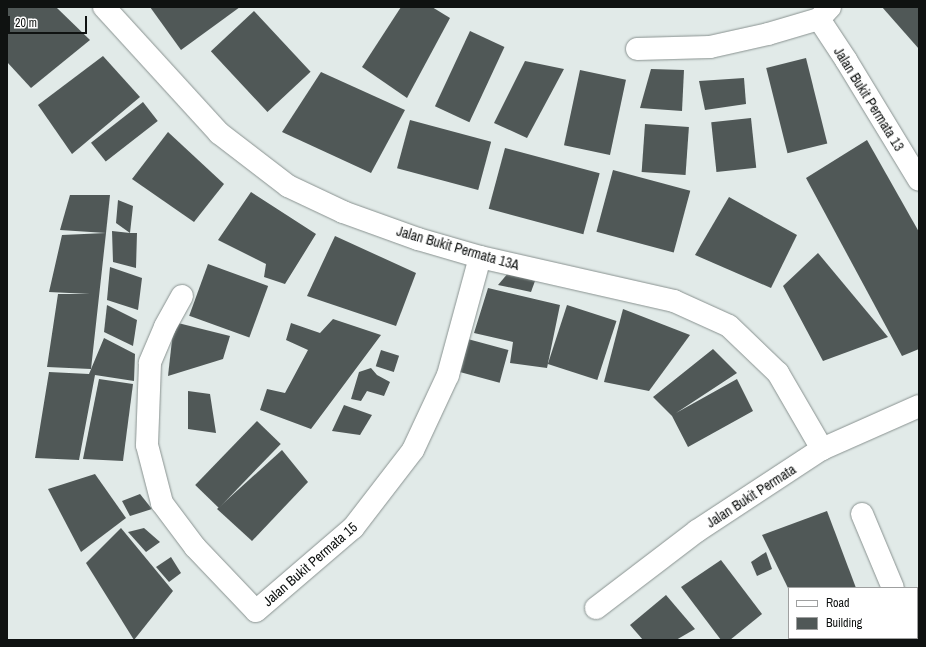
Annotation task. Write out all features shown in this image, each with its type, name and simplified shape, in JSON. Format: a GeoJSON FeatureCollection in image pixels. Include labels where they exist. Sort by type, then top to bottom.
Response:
{"type":"FeatureCollection","features":[{"type":"Feature","properties":{"kind":"street","name":"Jalan Bukit Permata 13A"},"geometry":{"type":"LineString","coordinates":[[104,7],[219,133],[288,186],[343,212],[418,239],[480,257],[674,301],[729,326],[778,373],[822,449]]}},
{"type":"Feature","properties":{"kind":"street"},"geometry":{"type":"LineString","coordinates":[[637,49],[710,47],[768,34],[824,13]]}},
{"type":"Feature","properties":{"kind":"street","name":"Jalan Bukit Permata 13"},"geometry":{"type":"LineString","coordinates":[[824,13],[846,60],[919,180]]}},
{"type":"Feature","properties":{"kind":"street","name":"Jalan Bukit Permata 15"},"geometry":{"type":"LineString","coordinates":[[182,296],[165,327],[150,363],[147,445],[162,503],[195,547],[256,611],[353,528],[414,450],[448,375],[480,257]]}},
{"type":"Feature","properties":{"kind":"street","name":"Jalan Bukit Permata"},"geometry":{"type":"LineString","coordinates":[[596,608],[697,531],[822,449],[919,406]]}},
{"type":"Feature","properties":{"kind":"street"},"geometry":{"type":"LineString","coordinates":[[862,514],[894,587]]}},
{"type":"Feature","properties":{"kind":"building"},"geometry":{"type":"Polygon","coordinates":[[[7,7],[56,7],[90,40],[31,88],[7,62],[7,7]]]}},
{"type":"Feature","properties":{"kind":"building"},"geometry":{"type":"Polygon","coordinates":[[[150,7],[240,7],[181,50],[150,7]]]}},
{"type":"Feature","properties":{"kind":"building"},"geometry":{"type":"Polygon","coordinates":[[[401,7],[432,7],[450,18],[407,98],[362,67],[401,7]]]}},
{"type":"Feature","properties":{"kind":"building"},"geometry":{"type":"Polygon","coordinates":[[[882,7],[919,7],[919,49],[882,7]]]}},
{"type":"Feature","properties":{"kind":"building"},"geometry":{"type":"Polygon","coordinates":[[[254,11],[311,72],[267,112],[211,51],[254,11]]]}},
{"type":"Feature","properties":{"kind":"building"},"geometry":{"type":"Polygon","coordinates":[[[470,31],[504,47],[469,122],[435,106],[470,31]]]}},
{"type":"Feature","properties":{"kind":"building"},"geometry":{"type":"Polygon","coordinates":[[[103,56],[140,97],[72,154],[38,105],[103,56]]]}},
{"type":"Feature","properties":{"kind":"building"},"geometry":{"type":"Polygon","coordinates":[[[806,58],[827,143],[788,153],[766,68],[806,58]]]}},
{"type":"Feature","properties":{"kind":"building"},"geometry":{"type":"Polygon","coordinates":[[[525,61],[564,69],[527,138],[494,123],[525,61]]]}},
{"type":"Feature","properties":{"kind":"building"},"geometry":{"type":"Polygon","coordinates":[[[651,69],[684,70],[682,111],[640,108],[651,69]]]}},
{"type":"Feature","properties":{"kind":"building"},"geometry":{"type":"Polygon","coordinates":[[[580,70],[626,80],[610,155],[564,145],[580,70]]]}},
{"type":"Feature","properties":{"kind":"building"},"geometry":{"type":"Polygon","coordinates":[[[321,72],[405,110],[371,173],[282,132],[321,72]]]}},
{"type":"Feature","properties":{"kind":"building"},"geometry":{"type":"Polygon","coordinates":[[[744,78],[746,104],[705,110],[699,81],[744,78]]]}},
{"type":"Feature","properties":{"kind":"building"},"geometry":{"type":"Polygon","coordinates":[[[143,102],[158,121],[106,162],[91,143],[143,102]]]}},
{"type":"Feature","properties":{"kind":"building"},"geometry":{"type":"Polygon","coordinates":[[[751,118],[756,168],[716,172],[711,122],[751,118]]]}},
{"type":"Feature","properties":{"kind":"building"},"geometry":{"type":"Polygon","coordinates":[[[410,120],[491,142],[478,190],[397,168],[410,120]]]}},
{"type":"Feature","properties":{"kind":"building"},"geometry":{"type":"Polygon","coordinates":[[[645,124],[689,127],[686,175],[642,172],[645,124]]]}},
{"type":"Feature","properties":{"kind":"building"},"geometry":{"type":"Polygon","coordinates":[[[168,132],[224,184],[194,222],[132,179],[168,132]]]}},
{"type":"Feature","properties":{"kind":"building"},"geometry":{"type":"Polygon","coordinates":[[[867,140],[919,232],[919,349],[902,356],[806,178],[867,140]]]}},
{"type":"Feature","properties":{"kind":"building"},"geometry":{"type":"Polygon","coordinates":[[[505,148],[600,173],[583,234],[489,209],[505,148]]]}},
{"type":"Feature","properties":{"kind":"building"},"geometry":{"type":"Polygon","coordinates":[[[613,170],[690,191],[674,253],[596,232],[613,170]]]}},
{"type":"Feature","properties":{"kind":"building"},"geometry":{"type":"Polygon","coordinates":[[[251,192],[316,234],[285,284],[264,277],[266,264],[218,240],[251,192]]]}},
{"type":"Feature","properties":{"kind":"building"},"geometry":{"type":"Polygon","coordinates":[[[70,195],[110,195],[106,233],[60,230],[70,195]]]}},
{"type":"Feature","properties":{"kind":"building"},"geometry":{"type":"Polygon","coordinates":[[[729,197],[797,235],[771,288],[695,255],[729,197]]]}},
{"type":"Feature","properties":{"kind":"building"},"geometry":{"type":"Polygon","coordinates":[[[118,200],[133,206],[130,233],[116,223],[118,200]]]}},
{"type":"Feature","properties":{"kind":"building"},"geometry":{"type":"Polygon","coordinates":[[[112,231],[137,233],[136,268],[113,262],[112,231]]]}},
{"type":"Feature","properties":{"kind":"building"},"geometry":{"type":"Polygon","coordinates":[[[106,233],[91,369],[47,367],[58,294],[90,294],[49,292],[62,235],[106,233]]]}},
{"type":"Feature","properties":{"kind":"building"},"geometry":{"type":"Polygon","coordinates":[[[335,236],[416,273],[396,326],[307,296],[335,236]]]}},
{"type":"Feature","properties":{"kind":"building"},"geometry":{"type":"Polygon","coordinates":[[[818,253],[888,337],[823,361],[783,286],[818,253]]]}},
{"type":"Feature","properties":{"kind":"building"},"geometry":{"type":"Polygon","coordinates":[[[208,264],[268,286],[249,338],[189,316],[208,264]]]}},
{"type":"Feature","properties":{"kind":"building"},"geometry":{"type":"Polygon","coordinates":[[[110,267],[142,278],[138,310],[107,300],[110,267]]]}},
{"type":"Feature","properties":{"kind":"building"},"geometry":{"type":"Polygon","coordinates":[[[509,272],[535,281],[531,292],[498,285],[509,272]]]}},
{"type":"Feature","properties":{"kind":"building"},"geometry":{"type":"Polygon","coordinates":[[[488,288],[560,305],[547,368],[510,363],[513,342],[474,333],[488,288]]]}},
{"type":"Feature","properties":{"kind":"building"},"geometry":{"type":"Polygon","coordinates":[[[107,305],[137,320],[133,346],[104,332],[107,305]]]}},
{"type":"Feature","properties":{"kind":"building"},"geometry":{"type":"Polygon","coordinates":[[[567,305],[616,321],[597,380],[548,364],[567,305]]]}},
{"type":"Feature","properties":{"kind":"building"},"geometry":{"type":"Polygon","coordinates":[[[623,309],[690,335],[649,391],[604,382],[623,309]]]}},
{"type":"Feature","properties":{"kind":"building"},"geometry":{"type":"Polygon","coordinates":[[[333,319],[381,335],[311,429],[260,410],[267,389],[285,393],[308,350],[286,340],[291,323],[320,333],[333,319]]]}},
{"type":"Feature","properties":{"kind":"building"},"geometry":{"type":"Polygon","coordinates":[[[174,322],[230,336],[223,359],[168,376],[174,322]]]}},
{"type":"Feature","properties":{"kind":"building"},"geometry":{"type":"Polygon","coordinates":[[[104,338],[135,354],[134,381],[95,375],[79,460],[35,458],[49,372],[89,374],[104,338]]]}},
{"type":"Feature","properties":{"kind":"building"},"geometry":{"type":"Polygon","coordinates":[[[464,338],[508,350],[500,383],[455,371],[464,338]]]}},
{"type":"Feature","properties":{"kind":"building"},"geometry":{"type":"Polygon","coordinates":[[[713,349],[737,373],[676,413],[737,379],[753,411],[688,447],[672,416],[653,397],[713,349]]]}},
{"type":"Feature","properties":{"kind":"building"},"geometry":{"type":"Polygon","coordinates":[[[381,350],[399,356],[394,372],[376,366],[381,350]]]}},
{"type":"Feature","properties":{"kind":"building"},"geometry":{"type":"Polygon","coordinates":[[[371,368],[377,375],[390,382],[384,396],[367,391],[361,401],[351,399],[359,372],[371,368]]]}},
{"type":"Feature","properties":{"kind":"building"},"geometry":{"type":"Polygon","coordinates":[[[99,379],[133,384],[123,461],[83,459],[99,379]]]}},
{"type":"Feature","properties":{"kind":"building"},"geometry":{"type":"Polygon","coordinates":[[[188,391],[210,394],[216,433],[188,429],[188,391]]]}},
{"type":"Feature","properties":{"kind":"building"},"geometry":{"type":"Polygon","coordinates":[[[344,405],[372,415],[360,435],[332,431],[344,405]]]}},
{"type":"Feature","properties":{"kind":"building"},"geometry":{"type":"Polygon","coordinates":[[[257,421],[281,444],[219,508],[195,485],[257,421]]]}},
{"type":"Feature","properties":{"kind":"building"},"geometry":{"type":"Polygon","coordinates":[[[282,450],[308,482],[252,541],[217,509],[282,450]]]}},
{"type":"Feature","properties":{"kind":"building"},"geometry":{"type":"Polygon","coordinates":[[[95,474],[126,518],[81,552],[48,489],[95,474]]]}},
{"type":"Feature","properties":{"kind":"building"},"geometry":{"type":"Polygon","coordinates":[[[140,494],[152,509],[130,516],[122,501],[140,494]]]}},
{"type":"Feature","properties":{"kind":"building"},"geometry":{"type":"Polygon","coordinates":[[[827,511],[856,587],[788,588],[762,535],[827,511]]]}},
{"type":"Feature","properties":{"kind":"building"},"geometry":{"type":"Polygon","coordinates":[[[121,528],[173,591],[134,640],[86,563],[121,528]]]}},
{"type":"Feature","properties":{"kind":"building"},"geometry":{"type":"Polygon","coordinates":[[[144,528],[160,542],[146,552],[128,532],[144,528]]]}},
{"type":"Feature","properties":{"kind":"building"},"geometry":{"type":"Polygon","coordinates":[[[766,552],[772,569],[757,576],[751,562],[766,552]]]}},
{"type":"Feature","properties":{"kind":"building"},"geometry":{"type":"Polygon","coordinates":[[[171,557],[181,573],[169,582],[156,567],[171,557]]]}},
{"type":"Feature","properties":{"kind":"building"},"geometry":{"type":"Polygon","coordinates":[[[721,560],[762,614],[730,640],[721,640],[681,587],[721,560]]]}},
{"type":"Feature","properties":{"kind":"building"},"geometry":{"type":"Polygon","coordinates":[[[666,595],[695,629],[676,640],[643,640],[630,625],[666,595]]]}}]}
